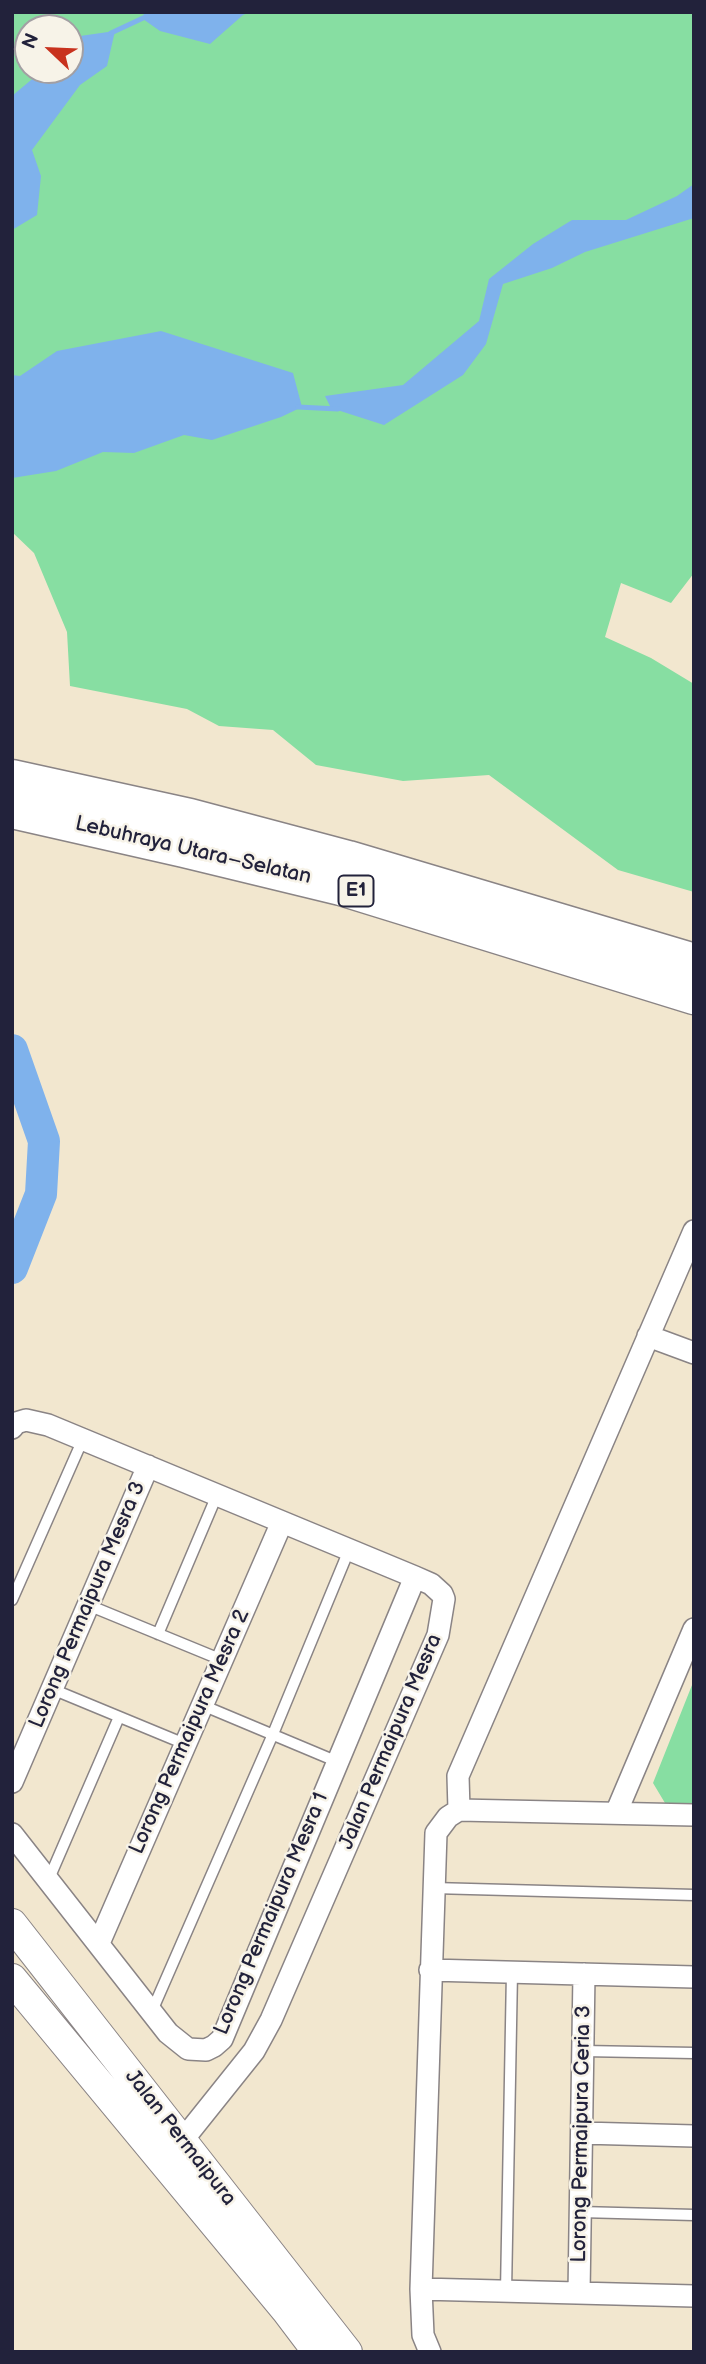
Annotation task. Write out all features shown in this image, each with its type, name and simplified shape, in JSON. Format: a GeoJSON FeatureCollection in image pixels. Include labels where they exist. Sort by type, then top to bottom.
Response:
{"type":"FeatureCollection","features":[{"type":"Feature","properties":{"kind":"highway","name":"Lebuhraya Utara–Selatan"},"geometry":{"type":"LineString","coordinates":[[14,794],[190,818],[348,860],[694,963]]}},
{"type":"Feature","properties":{"kind":"highway","name":"Lebuhraya Utara–Selatan"},"geometry":{"type":"LineString","coordinates":[[14,794],[184,848],[341,886],[694,995]]}},
{"type":"Feature","properties":{"kind":"main road","name":"Jalan Permaipura"},"geometry":{"type":"LineString","coordinates":[[12,1924],[318,2352]]}},
{"type":"Feature","properties":{"kind":"main road","name":"Jalan Permaipura"},"geometry":{"type":"LineString","coordinates":[[12,1979],[171,2150],[347,2352]]}},
{"type":"Feature","properties":{"kind":"street"},"geometry":{"type":"LineString","coordinates":[[459,1810],[458,1776],[694,1231]]}},
{"type":"Feature","properties":{"kind":"street"},"geometry":{"type":"LineString","coordinates":[[648,1336],[694,1353]]}},
{"type":"Feature","properties":{"kind":"street","name":"Jalan Permaipura Mesra"},"geometry":{"type":"LineString","coordinates":[[12,1428],[16,1423],[26,1420],[36,1421],[83,1439],[415,1577],[442,1594],[445,1605],[438,1635],[271,2020],[254,2051],[171,2150]]}},
{"type":"Feature","properties":{"kind":"street","name":"Lorong Permaipura Mesra 3"},"geometry":{"type":"LineString","coordinates":[[12,1782],[148,1466]]}},
{"type":"Feature","properties":{"kind":"street","name":"Lorong Permaipura Mesra 2"},"geometry":{"type":"LineString","coordinates":[[99,1943],[282,1522]]}},
{"type":"Feature","properties":{"kind":"street","name":"Lorong Permaipura Mesra 1"},"geometry":{"type":"LineString","coordinates":[[12,1834],[168,2033],[188,2049],[206,2050],[222,2039],[415,1577]]}},
{"type":"Feature","properties":{"kind":"street"},"geometry":{"type":"LineString","coordinates":[[616,1813],[694,1629]]}},
{"type":"Feature","properties":{"kind":"street"},"geometry":{"type":"LineString","coordinates":[[430,2352],[423,2335],[421,2289],[436,1833],[448,1817],[459,1810],[694,1815]]}},
{"type":"Feature","properties":{"kind":"street"},"geometry":{"type":"LineString","coordinates":[[430,1970],[694,1977]]}},
{"type":"Feature","properties":{"kind":"street","name":"Lorong Permaipura Ceria 3"},"geometry":{"type":"LineString","coordinates":[[579,2293],[584,1974]]}},
{"type":"Feature","properties":{"kind":"street"},"geometry":{"type":"LineString","coordinates":[[582,2133],[694,2136]]}},
{"type":"Feature","properties":{"kind":"street"},"geometry":{"type":"LineString","coordinates":[[421,2289],[694,2296]]}},
{"type":"Feature","properties":{"kind":"lane"},"geometry":{"type":"LineString","coordinates":[[12,1600],[83,1439]]}},
{"type":"Feature","properties":{"kind":"lane"},"geometry":{"type":"LineString","coordinates":[[158,1634],[216,1495]]}},
{"type":"Feature","properties":{"kind":"lane"},"geometry":{"type":"LineString","coordinates":[[152,2011],[273,1734],[349,1550]]}},
{"type":"Feature","properties":{"kind":"lane"},"geometry":{"type":"LineString","coordinates":[[88,1605],[222,1660]]}},
{"type":"Feature","properties":{"kind":"lane"},"geometry":{"type":"LineString","coordinates":[[52,1689],[185,1744]]}},
{"type":"Feature","properties":{"kind":"lane"},"geometry":{"type":"LineString","coordinates":[[202,1705],[338,1762]]}},
{"type":"Feature","properties":{"kind":"lane"},"geometry":{"type":"LineString","coordinates":[[48,1881],[119,1717]]}},
{"type":"Feature","properties":{"kind":"lane"},"geometry":{"type":"LineString","coordinates":[[433,1888],[694,1895]]}},
{"type":"Feature","properties":{"kind":"lane"},"geometry":{"type":"LineString","coordinates":[[506,2291],[512,1972]]}},
{"type":"Feature","properties":{"kind":"lane"},"geometry":{"type":"LineString","coordinates":[[583,2051],[694,2053]]}},
{"type":"Feature","properties":{"kind":"lane"},"geometry":{"type":"LineString","coordinates":[[580,2213],[694,2215]]}},
{"type":"Feature","properties":{"kind":"green space"},"geometry":{"type":"Polygon","coordinates":[[[12,12],[694,12],[694,573],[671,603],[621,583],[605,637],[651,658],[694,684],[694,892],[618,870],[489,775],[403,781],[316,765],[273,730],[219,726],[187,709],[70,686],[67,632],[34,553],[12,532],[12,12]]]}},
{"type":"Feature","properties":{"kind":"green space"},"geometry":{"type":"Polygon","coordinates":[[[694,1680],[694,1804],[665,1803],[653,1783],[694,1680]]]}},
{"type":"Feature","properties":{"kind":"water"},"geometry":{"type":"Polygon","coordinates":[[[144,12],[250,12],[210,44],[160,31],[143,19],[144,12]]]}},
{"type":"Feature","properties":{"kind":"water"},"geometry":{"type":"Polygon","coordinates":[[[115,31],[107,66],[84,82],[84,35],[115,31]]]}},
{"type":"Feature","properties":{"kind":"water"},"geometry":{"type":"Polygon","coordinates":[[[26,84],[81,84],[32,150],[41,176],[37,215],[12,230],[12,96],[26,84]]]}},
{"type":"Feature","properties":{"kind":"water"},"geometry":{"type":"Polygon","coordinates":[[[694,184],[694,218],[585,252],[552,268],[503,284],[486,344],[463,375],[384,425],[331,408],[325,396],[403,385],[479,321],[489,279],[533,244],[572,220],[626,220],[677,196],[694,184]]]}},
{"type":"Feature","properties":{"kind":"water"},"geometry":{"type":"Polygon","coordinates":[[[161,331],[293,373],[302,407],[281,417],[212,440],[184,435],[134,453],[103,452],[56,471],[12,478],[12,375],[20,376],[57,351],[161,331]]]}},
{"type":"Feature","properties":{"kind":"waterway"},"geometry":{"type":"LineString","coordinates":[[111,33],[156,12]]}},
{"type":"Feature","properties":{"kind":"waterway"},"geometry":{"type":"LineString","coordinates":[[298,407],[338,409]]}},
{"type":"Feature","properties":{"kind":"waterway"},"geometry":{"type":"LineString","coordinates":[[12,1050],[44,1141],[41,1194],[12,1268]]}}]}
